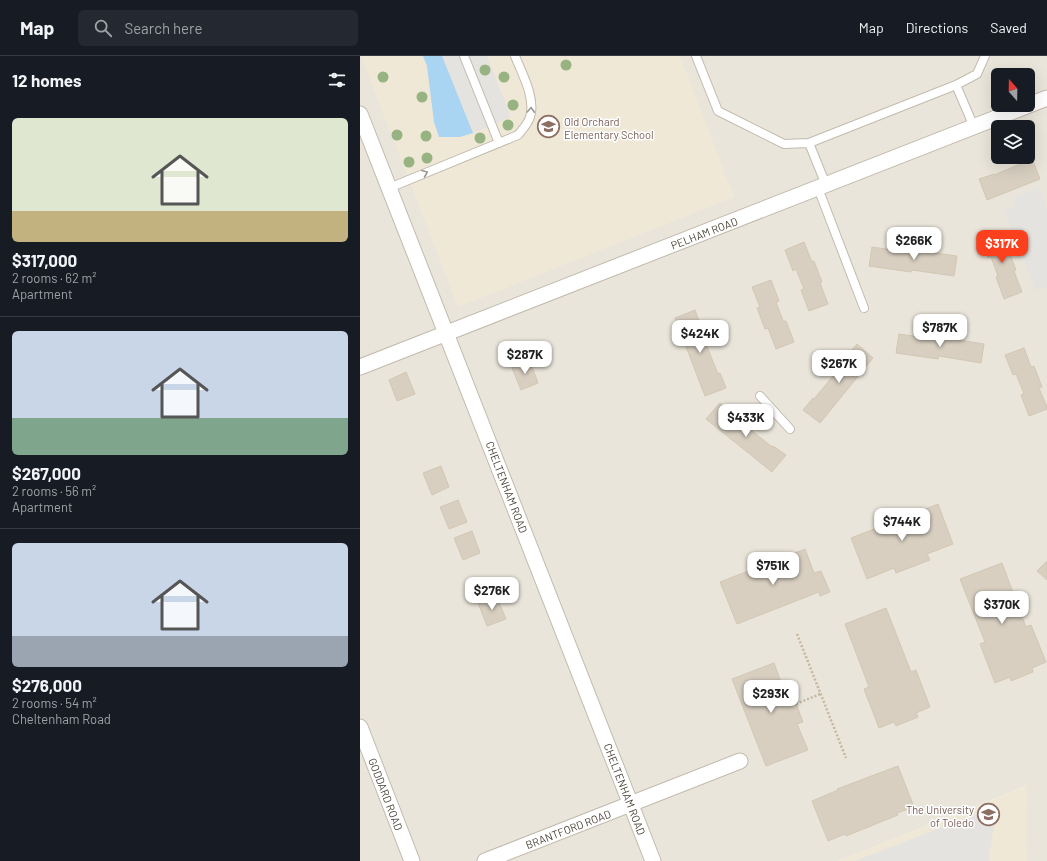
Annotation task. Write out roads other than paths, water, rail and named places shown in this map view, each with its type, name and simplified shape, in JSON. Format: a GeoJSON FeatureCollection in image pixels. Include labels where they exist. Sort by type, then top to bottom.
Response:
{"type":"FeatureCollection","features":[{"type":"Feature","properties":{"kind":"street","name":"PELHAM ROAD"},"geometry":{"type":"LineString","coordinates":[[360,367],[1047,98]]}},
{"type":"Feature","properties":{"kind":"street","name":"CHELTENHAM ROAD"},"geometry":{"type":"LineString","coordinates":[[360,114],[653,861]]}},
{"type":"Feature","properties":{"kind":"street","name":"GODDARD ROAD"},"geometry":{"type":"LineString","coordinates":[[360,727],[412,861]]}},
{"type":"Feature","properties":{"kind":"street","name":"BRANTFORD ROAD"},"geometry":{"type":"LineString","coordinates":[[485,861],[740,761]]}},
{"type":"Feature","properties":{"kind":"lane"},"geometry":{"type":"LineString","coordinates":[[464,56],[499,143]]}},
{"type":"Feature","properties":{"kind":"lane"},"geometry":{"type":"LineString","coordinates":[[389,188],[518,136],[530,118],[532,105],[515,56]]}},
{"type":"Feature","properties":{"kind":"lane"},"geometry":{"type":"LineString","coordinates":[[696,56],[718,111],[784,144],[809,143],[956,85],[977,74],[985,56]]}},
{"type":"Feature","properties":{"kind":"lane"},"geometry":{"type":"LineString","coordinates":[[956,85],[974,127]]}},
{"type":"Feature","properties":{"kind":"lane"},"geometry":{"type":"LineString","coordinates":[[809,143],[822,186],[864,308]]}},
{"type":"Feature","properties":{"kind":"lane"},"geometry":{"type":"LineString","coordinates":[[760,396],[790,429]]}},
{"type":"Feature","properties":{"kind":"water"},"geometry":{"type":"Polygon","coordinates":[[[423,56],[442,56],[473,133],[460,137],[439,137],[434,122],[427,66],[423,56]]]}},
{"type":"Feature","properties":{"kind":"place","name":"Old Orchard Elementary School"},"geometry":{"type":"Point","coordinates":[548,127]}},
{"type":"Feature","properties":{"kind":"place","name":"The University of Toledo"},"geometry":{"type":"Point","coordinates":[989,815]}}]}
